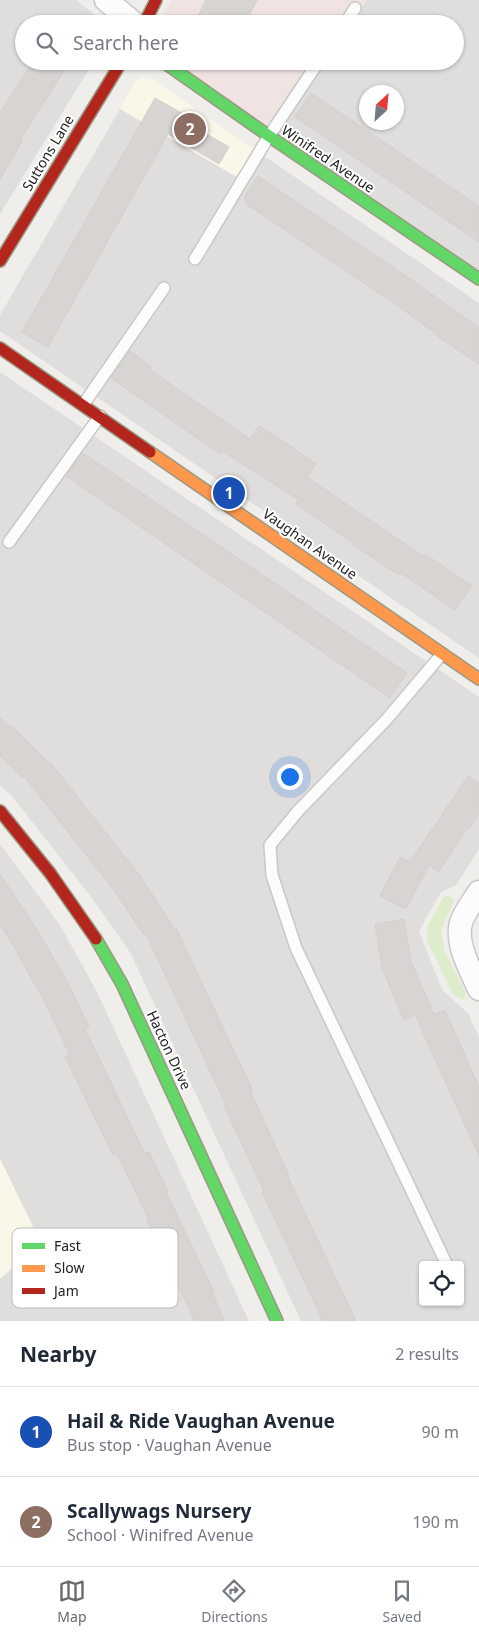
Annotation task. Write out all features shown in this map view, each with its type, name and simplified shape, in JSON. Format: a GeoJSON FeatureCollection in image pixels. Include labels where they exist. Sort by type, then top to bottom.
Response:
{"type":"FeatureCollection","features":[{"type":"Feature","properties":{"kind":"street"},"geometry":{"type":"LineString","coordinates":[[106,0],[124,15]]}},
{"type":"Feature","properties":{"kind":"street"},"geometry":{"type":"LineString","coordinates":[[148,15],[156,0]]}},
{"type":"Feature","properties":{"kind":"street","name":"Suttons Lane"},"geometry":{"type":"LineString","coordinates":[[0,260],[116,70]]}},
{"type":"Feature","properties":{"kind":"street","name":"Winifred Avenue"},"geometry":{"type":"LineString","coordinates":[[175,70],[479,280]]}},
{"type":"Feature","properties":{"kind":"street","name":"Vaughan Avenue"},"geometry":{"type":"LineString","coordinates":[[0,348],[479,679]]}},
{"type":"Feature","properties":{"kind":"street","name":"Hacton Drive"},"geometry":{"type":"LineString","coordinates":[[0,811],[58,883],[102,947],[122,984],[277,1321]]}},
{"type":"Feature","properties":{"kind":"street"},"geometry":{"type":"LineString","coordinates":[[479,892],[461,922],[459,935],[466,962],[479,989]]}},
{"type":"Feature","properties":{"kind":"lane"},"geometry":{"type":"LineString","coordinates":[[350,15],[355,8]]}},
{"type":"Feature","properties":{"kind":"lane"},"geometry":{"type":"LineString","coordinates":[[195,258],[269,136],[313,70]]}},
{"type":"Feature","properties":{"kind":"lane"},"geometry":{"type":"LineString","coordinates":[[83,405],[164,288]]}},
{"type":"Feature","properties":{"kind":"lane"},"geometry":{"type":"LineString","coordinates":[[9,542],[100,416]]}},
{"type":"Feature","properties":{"kind":"lane"},"geometry":{"type":"LineString","coordinates":[[442,654],[386,720],[298,811],[270,845],[272,875],[296,948],[445,1261]]}},
{"type":"Feature","properties":{"kind":"shaded area"},"geometry":{"type":"Polygon","coordinates":[[[0,0],[76,0],[95,15],[15,15],[15,70],[88,70],[0,214],[0,0]]]}},
{"type":"Feature","properties":{"kind":"shaded area"},"geometry":{"type":"Polygon","coordinates":[[[171,0],[367,0],[357,15],[162,15],[171,0]]]}},
{"type":"Feature","properties":{"kind":"shaded area"},"geometry":{"type":"Polygon","coordinates":[[[367,0],[479,0],[479,271],[275,132],[318,70],[464,70],[464,15],[357,15],[367,0]]]}},
{"type":"Feature","properties":{"kind":"shaded area"},"geometry":{"type":"Polygon","coordinates":[[[184,70],[318,70],[275,132],[184,70]]]}},
{"type":"Feature","properties":{"kind":"shaded area"},"geometry":{"type":"Polygon","coordinates":[[[141,78],[155,81],[254,149],[237,177],[120,109],[135,81],[141,78]]]}},
{"type":"Feature","properties":{"kind":"shaded area"},"geometry":{"type":"Polygon","coordinates":[[[120,109],[237,177],[254,149],[479,303],[479,658],[0,331],[0,315],[120,109]]]}},
{"type":"Feature","properties":{"kind":"shaded area"},"geometry":{"type":"Polygon","coordinates":[[[0,372],[479,697],[479,849],[456,885],[441,892],[419,931],[442,990],[468,1013],[479,1037],[479,1321],[301,1321],[131,954],[95,902],[12,796],[0,785],[0,372]]]}},
{"type":"Feature","properties":{"kind":"shaded area"},"geometry":{"type":"Polygon","coordinates":[[[0,844],[60,925],[98,994],[249,1321],[0,1321],[0,1279],[12,1268],[12,1308],[178,1308],[178,1228],[34,1228],[0,1159],[0,844]]]}},
{"type":"Feature","properties":{"kind":"shaded area"},"geometry":{"type":"Polygon","coordinates":[[[0,1159],[34,1228],[12,1228],[12,1268],[0,1279],[0,1159]]]}},
{"type":"Feature","properties":{"kind":"green space"},"geometry":{"type":"Polygon","coordinates":[[[447,896],[452,898],[454,902],[441,929],[444,950],[466,993],[465,999],[462,1000],[452,993],[427,940],[427,927],[443,898],[447,896]]]}},
{"type":"Feature","properties":{"kind":"building"},"geometry":{"type":"Polygon","coordinates":[[[206,0],[257,0],[250,15],[198,15],[206,0]]]}},
{"type":"Feature","properties":{"kind":"building"},"geometry":{"type":"Polygon","coordinates":[[[27,70],[64,70],[20,140],[22,141],[0,179],[0,113],[27,70]]]}},
{"type":"Feature","properties":{"kind":"building"},"geometry":{"type":"Polygon","coordinates":[[[311,93],[359,125],[359,130],[366,130],[479,206],[479,242],[295,117],[311,93]]]}},
{"type":"Feature","properties":{"kind":"building"},"geometry":{"type":"Polygon","coordinates":[[[155,98],[192,119],[189,124],[229,147],[219,164],[168,134],[48,347],[22,332],[155,98]]]}},
{"type":"Feature","properties":{"kind":"building"},"geometry":{"type":"Polygon","coordinates":[[[258,176],[412,280],[479,328],[479,364],[437,336],[398,306],[245,203],[245,196],[258,176]]]}},
{"type":"Feature","properties":{"kind":"building"},"geometry":{"type":"Polygon","coordinates":[[[130,351],[151,366],[149,369],[250,439],[259,426],[286,443],[316,464],[307,477],[423,556],[425,554],[472,586],[455,610],[401,573],[399,575],[352,544],[296,504],[299,500],[222,451],[220,454],[111,378],[130,351]]]}},
{"type":"Feature","properties":{"kind":"building"},"geometry":{"type":"Polygon","coordinates":[[[83,453],[407,673],[390,698],[66,476],[83,453]]]}},
{"type":"Feature","properties":{"kind":"building"},"geometry":{"type":"Polygon","coordinates":[[[0,718],[11,728],[12,726],[50,762],[141,877],[176,928],[252,1089],[250,1090],[288,1177],[356,1321],[323,1321],[262,1192],[264,1191],[224,1106],[226,1105],[146,934],[144,935],[116,893],[24,776],[22,778],[0,756],[0,718]]]}},
{"type":"Feature","properties":{"kind":"building"},"geometry":{"type":"Polygon","coordinates":[[[468,776],[479,783],[479,813],[469,829],[467,828],[439,872],[429,865],[406,909],[380,896],[400,857],[410,862],[468,776]]]}},
{"type":"Feature","properties":{"kind":"building"},"geometry":{"type":"Polygon","coordinates":[[[0,874],[33,923],[68,983],[89,1027],[85,1029],[145,1154],[149,1152],[168,1191],[166,1192],[214,1292],[212,1293],[225,1321],[195,1321],[178,1285],[178,1228],[151,1228],[146,1218],[148,1218],[117,1153],[113,1155],[65,1057],[70,1055],[43,999],[9,938],[0,926],[0,874]]]}},
{"type":"Feature","properties":{"kind":"building"},"geometry":{"type":"Polygon","coordinates":[[[404,919],[411,962],[434,1014],[445,1010],[479,1087],[479,1156],[415,1015],[404,1020],[382,968],[375,924],[404,919]]]}},
{"type":"Feature","properties":{"kind":"traffic: fast"},"geometry":{"type":"LineString","coordinates":[[175,70],[479,279]]}},
{"type":"Feature","properties":{"kind":"traffic: fast"},"geometry":{"type":"LineString","coordinates":[[96,939],[122,984],[277,1321]]}},
{"type":"Feature","properties":{"kind":"traffic: slow"},"geometry":{"type":"LineString","coordinates":[[150,452],[479,679]]}},
{"type":"Feature","properties":{"kind":"traffic: jam"},"geometry":{"type":"LineString","coordinates":[[148,15],[156,0]]}},
{"type":"Feature","properties":{"kind":"traffic: jam"},"geometry":{"type":"LineString","coordinates":[[0,261],[117,70]]}},
{"type":"Feature","properties":{"kind":"traffic: jam"},"geometry":{"type":"LineString","coordinates":[[0,348],[150,452]]}},
{"type":"Feature","properties":{"kind":"traffic: jam"},"geometry":{"type":"LineString","coordinates":[[0,811],[50,873],[96,939]]}},
{"type":"Feature","properties":{"kind":"place","name":"Scallywags Nursery"},"geometry":{"type":"Point","coordinates":[190,129]}},
{"type":"Feature","properties":{"kind":"place","name":"Hail & Ride Vaughan Avenue"},"geometry":{"type":"Point","coordinates":[229,493]}}]}
